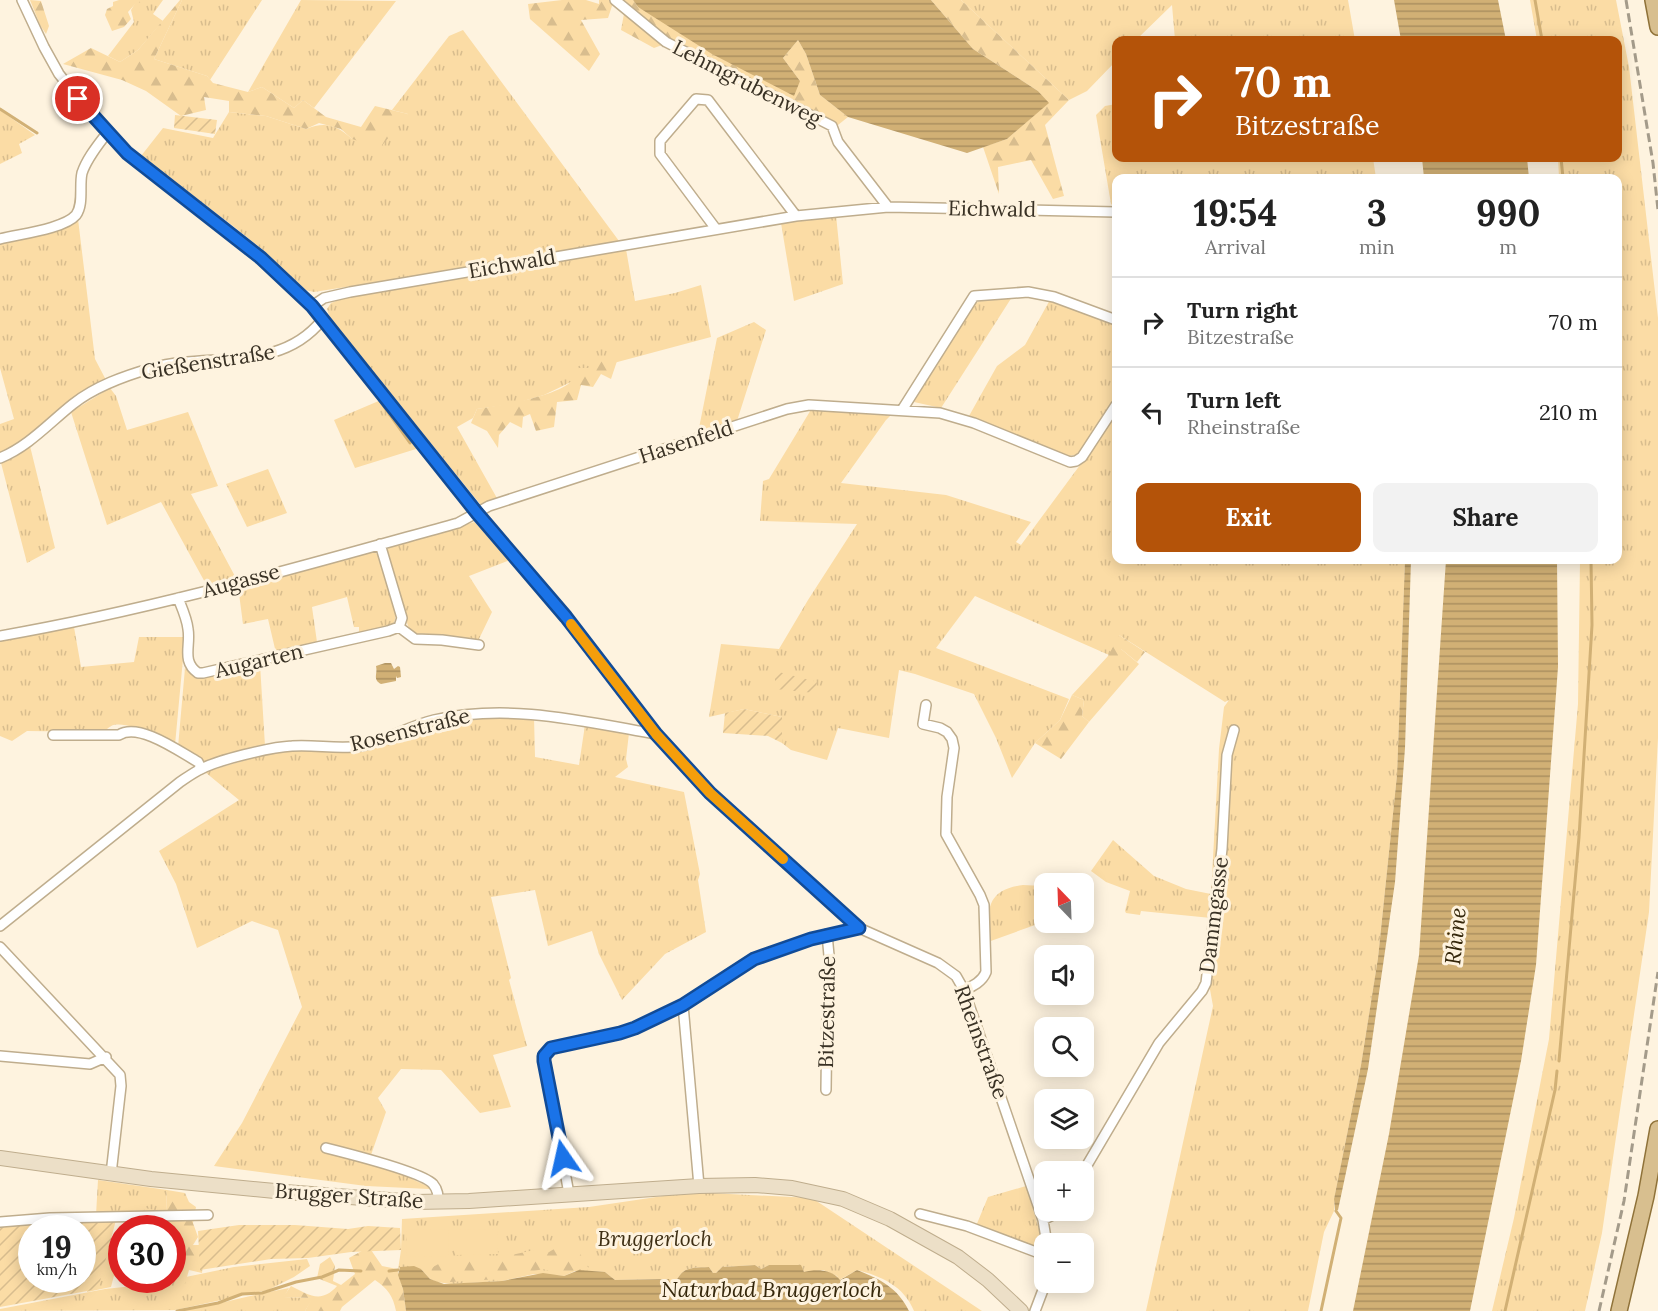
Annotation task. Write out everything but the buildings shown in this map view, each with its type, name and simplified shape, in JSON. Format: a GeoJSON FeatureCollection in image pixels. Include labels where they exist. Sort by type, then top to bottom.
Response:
{"type":"FeatureCollection","features":[{"type":"Feature","properties":{"kind":"main road"},"geometry":{"type":"LineString","coordinates":[[1653,0],[1658,27]]}},
{"type":"Feature","properties":{"kind":"main road"},"geometry":{"type":"LineString","coordinates":[[1620,1309],[1646,1196],[1658,1129]]}},
{"type":"Feature","properties":{"kind":"main road","name":"Brugger Straße"},"geometry":{"type":"LineString","coordinates":[[0,1158],[111,1174],[285,1192],[438,1202],[699,1186],[755,1185],[792,1188],[843,1199],[890,1218],[958,1257],[988,1280],[1021,1311]]}},
{"type":"Feature","properties":{"kind":"street","name":"Rheinstraße"},"geometry":{"type":"LineString","coordinates":[[22,0],[59,74],[107,133],[142,165],[261,258],[312,306],[477,513],[566,617],[656,734],[710,793],[859,928],[938,963],[956,976],[964,990],[1034,1194]]}},
{"type":"Feature","properties":{"kind":"street","name":"Lehmgrubenweg"},"geometry":{"type":"LineString","coordinates":[[615,0],[666,42],[832,126],[838,142],[888,207]]}},
{"type":"Feature","properties":{"kind":"street"},"geometry":{"type":"LineString","coordinates":[[716,230],[660,154],[660,141],[696,99],[708,99],[796,216]]}},
{"type":"Feature","properties":{"kind":"street"},"geometry":{"type":"LineString","coordinates":[[0,239],[66,223],[76,214],[80,207],[82,172],[90,156],[107,133]]}},
{"type":"Feature","properties":{"kind":"street","name":"Eichwald"},"geometry":{"type":"LineString","coordinates":[[312,306],[324,298],[350,292],[796,216],[888,207],[1112,212]]}},
{"type":"Feature","properties":{"kind":"street"},"geometry":{"type":"LineString","coordinates":[[902,410],[974,296],[1028,292],[1054,297],[1112,319]]}},
{"type":"Feature","properties":{"kind":"street","name":"Gießenstraße"},"geometry":{"type":"LineString","coordinates":[[0,458],[21,448],[89,393],[116,380],[162,366],[248,357],[280,351],[296,344],[315,329],[322,320]]}},
{"type":"Feature","properties":{"kind":"street","name":"Hasenfeld"},"geometry":{"type":"LineString","coordinates":[[477,513],[489,506],[786,410],[809,405],[940,412],[974,423],[1070,462],[1082,457],[1112,411]]}},
{"type":"Feature","properties":{"kind":"street","name":"Augasse"},"geometry":{"type":"LineString","coordinates":[[0,636],[87,621],[178,598],[458,522],[477,513]]}},
{"type":"Feature","properties":{"kind":"street"},"geometry":{"type":"LineString","coordinates":[[380,544],[402,618],[399,627],[415,639],[479,645]]}},
{"type":"Feature","properties":{"kind":"street","name":"Augarten"},"geometry":{"type":"LineString","coordinates":[[178,598],[188,628],[186,654],[188,663],[198,673],[399,627]]}},
{"type":"Feature","properties":{"kind":"street"},"geometry":{"type":"LineString","coordinates":[[926,705],[923,724],[947,732],[954,748],[946,834],[984,905],[986,972],[974,986],[964,990]]}},
{"type":"Feature","properties":{"kind":"street","name":"Rosenstraße"},"geometry":{"type":"LineString","coordinates":[[0,926],[180,782],[201,768],[260,751],[292,746],[360,746],[425,722],[476,712],[552,715],[656,734]]}},
{"type":"Feature","properties":{"kind":"street","name":"Dammgasse"},"geometry":{"type":"LineString","coordinates":[[1089,1161],[1159,1043],[1206,983],[1222,849],[1227,755],[1234,730]]}},
{"type":"Feature","properties":{"kind":"street"},"geometry":{"type":"LineString","coordinates":[[53,735],[119,735],[125,731],[134,732],[159,739],[198,762],[201,768]]}},
{"type":"Feature","properties":{"kind":"street","name":"Bitzestraße"},"geometry":{"type":"LineString","coordinates":[[569,1194],[544,1056],[551,1048],[620,1033],[683,1005],[754,959],[827,934],[859,928]]}},
{"type":"Feature","properties":{"kind":"street","name":"Bitzestraße"},"geometry":{"type":"LineString","coordinates":[[826,1090],[827,1015],[831,977],[827,934]]}},
{"type":"Feature","properties":{"kind":"street"},"geometry":{"type":"LineString","coordinates":[[0,947],[70,1024],[106,1057],[120,1075],[122,1086],[111,1174]]}},
{"type":"Feature","properties":{"kind":"street"},"geometry":{"type":"LineString","coordinates":[[683,1005],[699,1186]]}},
{"type":"Feature","properties":{"kind":"street"},"geometry":{"type":"LineString","coordinates":[[0,1056],[90,1064],[106,1057]]}},
{"type":"Feature","properties":{"kind":"street"},"geometry":{"type":"LineString","coordinates":[[326,1148],[409,1172],[428,1180],[438,1190],[438,1202]]}},
{"type":"Feature","properties":{"kind":"street"},"geometry":{"type":"LineString","coordinates":[[920,1214],[967,1226],[1034,1251]]}},
{"type":"Feature","properties":{"kind":"street"},"geometry":{"type":"LineString","coordinates":[[0,1222],[50,1218],[208,1215]]}},
{"type":"Feature","properties":{"kind":"street"},"geometry":{"type":"LineString","coordinates":[[1035,1311],[1042,1293]]}},
{"type":"Feature","properties":{"kind":"green space"},"geometry":{"type":"Polygon","coordinates":[[[30,0],[41,1],[49,26],[46,34],[40,25],[30,0]]]}},
{"type":"Feature","properties":{"kind":"green space"},"geometry":{"type":"Polygon","coordinates":[[[137,0],[163,0],[153,14],[163,21],[138,50],[120,62],[108,56],[134,22],[131,10],[137,0]]]}},
{"type":"Feature","properties":{"kind":"green space"},"geometry":{"type":"Polygon","coordinates":[[[144,0],[143,3],[137,2],[128,12],[131,19],[124,27],[112,31],[105,15],[107,9],[113,6],[113,2],[144,0]]]}},
{"type":"Feature","properties":{"kind":"green space"},"geometry":{"type":"Polygon","coordinates":[[[182,0],[262,0],[210,80],[207,76],[154,59],[182,0]]]}},
{"type":"Feature","properties":{"kind":"green space"},"geometry":{"type":"Polygon","coordinates":[[[182,0],[154,59],[207,76],[213,83],[248,92],[262,87],[294,108],[303,100],[326,117],[361,127],[375,106],[408,114],[380,148],[352,139],[341,129],[319,123],[306,129],[266,116],[229,112],[229,101],[204,97],[206,110],[181,116],[146,91],[122,80],[63,64],[91,48],[120,62],[138,50],[182,0]]]}},
{"type":"Feature","properties":{"kind":"green space"},"geometry":{"type":"Polygon","coordinates":[[[301,0],[396,1],[314,108],[303,100],[294,108],[262,87],[248,92],[301,0]]]}},
{"type":"Feature","properties":{"kind":"green space"},"geometry":{"type":"Polygon","coordinates":[[[586,0],[599,4],[599,0],[614,0],[608,18],[581,20],[600,54],[589,71],[530,19],[528,4],[586,0]]]}},
{"type":"Feature","properties":{"kind":"green space"},"geometry":{"type":"Polygon","coordinates":[[[615,0],[633,0],[638,7],[800,81],[783,58],[798,40],[806,54],[820,95],[848,117],[838,125],[796,106],[762,98],[755,83],[676,40],[654,48],[621,30],[626,3],[615,0]]]}},
{"type":"Feature","properties":{"kind":"green space"},"geometry":{"type":"Polygon","coordinates":[[[931,0],[961,0],[1069,100],[1045,125],[1064,196],[1053,199],[1031,160],[998,167],[999,194],[983,147],[1007,139],[1048,103],[1038,91],[973,49],[931,0]]]}},
{"type":"Feature","properties":{"kind":"green space"},"geometry":{"type":"Polygon","coordinates":[[[961,0],[1348,0],[1354,36],[1175,36],[1172,5],[1140,36],[1112,36],[1112,65],[1087,91],[1069,100],[961,0]]]}},
{"type":"Feature","properties":{"kind":"green space"},"geometry":{"type":"Polygon","coordinates":[[[1530,0],[1616,0],[1629,67],[1658,318],[1658,738],[1649,912],[1602,1233],[1585,1311],[1492,1311],[1514,1218],[1549,1039],[1578,704],[1580,564],[1622,564],[1622,174],[1559,174],[1558,162],[1622,162],[1622,36],[1536,36],[1530,0]]]}},
{"type":"Feature","properties":{"kind":"green space"},"geometry":{"type":"Polygon","coordinates":[[[463,30],[619,241],[314,292],[305,290],[263,250],[141,156],[163,128],[213,138],[229,112],[266,116],[306,129],[319,125],[330,126],[341,130],[352,139],[408,114],[392,110],[449,36],[463,30]]]}},
{"type":"Feature","properties":{"kind":"green space"},"geometry":{"type":"Polygon","coordinates":[[[1112,105],[1112,162],[1374,162],[1375,174],[1112,174],[1112,205],[1096,115],[1105,106],[1112,105]]]}},
{"type":"Feature","properties":{"kind":"green space"},"geometry":{"type":"Polygon","coordinates":[[[0,110],[35,135],[19,144],[22,153],[0,164],[0,110]]]}},
{"type":"Feature","properties":{"kind":"green space"},"geometry":{"type":"Polygon","coordinates":[[[175,115],[217,120],[215,134],[174,128],[175,115]]]}},
{"type":"Feature","properties":{"kind":"green space"},"geometry":{"type":"Polygon","coordinates":[[[836,215],[843,284],[794,301],[781,223],[836,215]]]}},
{"type":"Feature","properties":{"kind":"green space"},"geometry":{"type":"Polygon","coordinates":[[[78,219],[95,359],[106,380],[24,442],[0,454],[0,424],[14,419],[0,368],[0,243],[51,232],[78,219]]]}},
{"type":"Feature","properties":{"kind":"green space"},"geometry":{"type":"Polygon","coordinates":[[[626,249],[635,301],[701,285],[711,337],[595,368],[544,395],[513,404],[477,409],[473,418],[457,427],[498,500],[480,504],[340,331],[330,318],[327,309],[337,298],[626,249]]]}},
{"type":"Feature","properties":{"kind":"green space"},"geometry":{"type":"Polygon","coordinates":[[[1012,297],[941,408],[914,402],[972,305],[984,299],[1012,297]]]}},
{"type":"Feature","properties":{"kind":"green space"},"geometry":{"type":"Polygon","coordinates":[[[1051,298],[1112,321],[1112,408],[1079,454],[1065,457],[969,416],[997,366],[1025,345],[1051,298]]]}},
{"type":"Feature","properties":{"kind":"green space"},"geometry":{"type":"Polygon","coordinates":[[[754,322],[766,330],[737,421],[698,433],[717,338],[754,322]]]}},
{"type":"Feature","properties":{"kind":"green space"},"geometry":{"type":"Polygon","coordinates":[[[599,356],[617,361],[611,379],[601,374],[593,387],[581,385],[577,400],[557,402],[554,427],[536,431],[530,414],[523,417],[522,428],[510,422],[499,435],[498,448],[487,431],[471,423],[477,409],[528,399],[566,386],[579,368],[595,368],[599,356]]]}},
{"type":"Feature","properties":{"kind":"green space"},"geometry":{"type":"Polygon","coordinates":[[[110,388],[116,396],[127,430],[188,412],[218,486],[191,494],[237,580],[207,586],[161,502],[107,525],[71,412],[110,388]]]}},
{"type":"Feature","properties":{"kind":"green space"},"geometry":{"type":"Polygon","coordinates":[[[381,400],[417,445],[416,449],[355,468],[334,420],[381,400]]]}},
{"type":"Feature","properties":{"kind":"green space"},"geometry":{"type":"Polygon","coordinates":[[[812,408],[893,413],[841,483],[946,495],[1031,522],[1016,542],[1021,545],[1112,418],[1112,564],[1405,564],[1397,775],[1378,958],[1361,1065],[1334,1199],[1334,1211],[1324,1232],[1308,1311],[1146,1311],[1213,1006],[1209,984],[1211,918],[1141,911],[1140,915],[1126,913],[1130,891],[1106,882],[1091,871],[1113,840],[1154,876],[1186,889],[1211,894],[1219,749],[1224,707],[1229,700],[1225,702],[1119,635],[1121,649],[1139,664],[1089,722],[1082,716],[1084,700],[1072,695],[1109,655],[975,596],[936,648],[1069,699],[1060,720],[1035,743],[1012,778],[996,738],[974,694],[899,670],[889,738],[838,728],[827,760],[791,750],[782,743],[782,717],[744,709],[709,717],[721,644],[779,649],[857,524],[760,521],[763,481],[769,479],[812,408]]]}},
{"type":"Feature","properties":{"kind":"green space"},"geometry":{"type":"Polygon","coordinates":[[[30,446],[55,548],[27,563],[1,463],[14,458],[30,446]]]}},
{"type":"Feature","properties":{"kind":"green space"},"geometry":{"type":"Polygon","coordinates":[[[268,469],[287,513],[247,527],[226,484],[268,469]]]}},
{"type":"Feature","properties":{"kind":"green space"},"geometry":{"type":"Polygon","coordinates":[[[475,522],[493,543],[495,541],[510,560],[469,576],[492,612],[478,641],[421,637],[413,633],[408,626],[388,558],[387,551],[390,545],[475,522]]]}},
{"type":"Feature","properties":{"kind":"green space"},"geometry":{"type":"Polygon","coordinates":[[[373,551],[378,555],[395,610],[394,623],[385,629],[359,634],[359,627],[354,627],[347,597],[312,607],[317,642],[276,653],[268,619],[243,624],[238,586],[373,551]]]}},
{"type":"Feature","properties":{"kind":"green space"},"geometry":{"type":"Polygon","coordinates":[[[74,627],[81,667],[134,662],[139,637],[185,637],[175,745],[143,730],[125,725],[111,726],[103,732],[27,731],[12,741],[0,736],[0,640],[74,627]]]}},
{"type":"Feature","properties":{"kind":"green space"},"geometry":{"type":"Polygon","coordinates":[[[1119,635],[1145,652],[1137,662],[1121,649],[1114,664],[1105,662],[1119,635]]]}},
{"type":"Feature","properties":{"kind":"green space"},"geometry":{"type":"Polygon","coordinates":[[[260,664],[265,746],[208,762],[202,762],[178,747],[185,668],[198,677],[206,677],[260,664]]]}},
{"type":"Feature","properties":{"kind":"green space"},"geometry":{"type":"Polygon","coordinates":[[[775,671],[817,682],[815,693],[775,689],[775,671]]]}},
{"type":"Feature","properties":{"kind":"green space"},"geometry":{"type":"Polygon","coordinates":[[[1072,695],[1084,700],[1082,716],[1089,722],[1061,759],[1035,743],[1060,720],[1072,695]]]}},
{"type":"Feature","properties":{"kind":"green space"},"geometry":{"type":"Polygon","coordinates":[[[744,709],[782,717],[782,743],[768,736],[723,733],[725,713],[744,709]]]}},
{"type":"Feature","properties":{"kind":"green space"},"geometry":{"type":"Polygon","coordinates":[[[493,715],[534,717],[535,757],[579,765],[585,725],[629,733],[626,759],[628,767],[615,777],[684,792],[700,874],[698,880],[706,932],[665,954],[622,1000],[599,954],[592,931],[548,946],[535,890],[491,897],[511,978],[509,980],[527,1046],[493,1055],[511,1107],[480,1113],[441,1070],[401,1069],[378,1098],[386,1112],[371,1155],[323,1145],[320,1150],[393,1170],[429,1189],[366,1186],[214,1166],[242,1123],[302,1007],[278,930],[252,921],[197,948],[176,884],[159,851],[239,800],[205,772],[273,752],[297,749],[323,751],[454,719],[493,715]]]}},
{"type":"Feature","properties":{"kind":"green space"},"geometry":{"type":"Polygon","coordinates":[[[1034,886],[1034,925],[988,942],[991,903],[995,897],[1011,888],[1034,886]]]}},
{"type":"Feature","properties":{"kind":"green space"},"geometry":{"type":"Polygon","coordinates":[[[98,1180],[167,1190],[166,1213],[96,1215],[98,1180]]]}},
{"type":"Feature","properties":{"kind":"green space"},"geometry":{"type":"Polygon","coordinates":[[[1026,1186],[1034,1212],[1034,1221],[1037,1221],[1040,1232],[1034,1233],[1034,1247],[976,1226],[988,1197],[1026,1186]]]}},
{"type":"Feature","properties":{"kind":"green space"},"geometry":{"type":"Polygon","coordinates":[[[167,1190],[185,1193],[189,1202],[196,1207],[193,1223],[198,1237],[193,1245],[205,1245],[202,1273],[189,1270],[186,1280],[186,1215],[141,1215],[145,1208],[166,1212],[167,1190]]]}},
{"type":"Feature","properties":{"kind":"green space","name":"Bruggerloch"},"geometry":{"type":"Polygon","coordinates":[[[690,1192],[812,1198],[982,1311],[914,1311],[910,1302],[898,1289],[875,1275],[857,1270],[839,1280],[837,1276],[823,1270],[804,1272],[800,1265],[769,1265],[761,1269],[755,1265],[722,1267],[716,1273],[713,1273],[709,1267],[693,1268],[684,1271],[675,1284],[671,1285],[665,1279],[615,1280],[605,1272],[575,1271],[564,1276],[534,1274],[502,1281],[451,1284],[430,1279],[421,1269],[400,1267],[398,1270],[402,1219],[589,1207],[690,1192]]]}},
{"type":"Feature","properties":{"kind":"green space"},"geometry":{"type":"Polygon","coordinates":[[[108,1220],[108,1251],[98,1289],[96,1289],[96,1221],[108,1220]]]}},
{"type":"Feature","properties":{"kind":"green space"},"geometry":{"type":"Polygon","coordinates":[[[18,1225],[18,1293],[76,1293],[0,1307],[0,1227],[18,1225]]]}},
{"type":"Feature","properties":{"kind":"green space"},"geometry":{"type":"Polygon","coordinates":[[[239,1225],[295,1225],[348,1229],[368,1226],[400,1228],[401,1250],[271,1259],[200,1270],[198,1231],[239,1225]]]}},
{"type":"Feature","properties":{"kind":"green space"},"geometry":{"type":"Polygon","coordinates":[[[448,1229],[449,1256],[407,1257],[406,1230],[448,1229]]]}},
{"type":"Feature","properties":{"kind":"green space"},"geometry":{"type":"Polygon","coordinates":[[[497,1229],[498,1254],[456,1255],[456,1230],[497,1229]]]}},
{"type":"Feature","properties":{"kind":"green space"},"geometry":{"type":"Polygon","coordinates":[[[106,1241],[108,1241],[108,1288],[96,1290],[96,1261],[106,1241]]]}},
{"type":"Feature","properties":{"kind":"green space"},"geometry":{"type":"Polygon","coordinates":[[[561,1245],[579,1252],[589,1269],[586,1271],[579,1269],[563,1275],[543,1269],[499,1279],[450,1282],[441,1280],[430,1269],[450,1257],[502,1257],[539,1249],[549,1252],[561,1245]]]}},
{"type":"Feature","properties":{"kind":"green space"},"geometry":{"type":"Polygon","coordinates":[[[369,1247],[382,1266],[397,1269],[406,1311],[396,1311],[389,1293],[375,1280],[340,1311],[305,1311],[312,1298],[283,1297],[291,1286],[315,1296],[326,1295],[337,1286],[317,1278],[320,1264],[330,1257],[335,1266],[333,1281],[341,1285],[355,1274],[349,1258],[369,1247]]]}},
{"type":"Feature","properties":{"kind":"green space"},"geometry":{"type":"Polygon","coordinates":[[[307,1259],[310,1266],[268,1290],[175,1310],[0,1311],[0,1309],[84,1293],[96,1293],[96,1291],[108,1289],[108,1293],[186,1293],[186,1277],[234,1267],[307,1259]]]}},
{"type":"Feature","properties":{"kind":"green space"},"geometry":{"type":"Polygon","coordinates":[[[289,1288],[284,1297],[313,1298],[305,1311],[183,1311],[193,1308],[289,1288]]]}},
{"type":"Feature","properties":{"kind":"green space"},"geometry":{"type":"Polygon","coordinates":[[[155,1293],[166,1293],[162,1300],[155,1293]]]}},
{"type":"Feature","properties":{"kind":"water"},"geometry":{"type":"Polygon","coordinates":[[[633,0],[931,0],[973,49],[1038,91],[1049,103],[1007,139],[967,153],[848,117],[820,95],[806,54],[798,40],[783,58],[800,81],[794,96],[712,54],[638,7],[633,0]]]}},
{"type":"Feature","properties":{"kind":"water"},"geometry":{"type":"Polygon","coordinates":[[[1394,0],[1498,0],[1505,36],[1400,36],[1394,0]]]}},
{"type":"Feature","properties":{"kind":"water"},"geometry":{"type":"Polygon","coordinates":[[[1422,162],[1527,162],[1529,174],[1424,174],[1422,162]]]}},
{"type":"Feature","properties":{"kind":"water"},"geometry":{"type":"Polygon","coordinates":[[[1405,564],[1411,564],[1405,748],[1395,882],[1368,1069],[1338,1210],[1335,1211],[1334,1199],[1361,1065],[1378,958],[1397,775],[1405,564]]]}},
{"type":"Feature","properties":{"kind":"water","name":"Rhine"},"geometry":{"type":"Polygon","coordinates":[[[1446,564],[1557,564],[1558,667],[1536,965],[1521,1061],[1470,1311],[1353,1311],[1389,1134],[1419,955],[1446,564]]]}},
{"type":"Feature","properties":{"kind":"water"},"geometry":{"type":"Polygon","coordinates":[[[391,663],[394,669],[400,667],[401,677],[396,676],[396,681],[381,684],[376,678],[376,666],[391,663]]]}},
{"type":"Feature","properties":{"kind":"water","name":"Naturbad Bruggerloch"},"geometry":{"type":"Polygon","coordinates":[[[755,1265],[761,1269],[769,1265],[801,1265],[804,1272],[824,1271],[837,1276],[840,1280],[857,1270],[888,1285],[905,1303],[909,1311],[406,1311],[403,1289],[398,1275],[400,1267],[414,1266],[421,1269],[430,1279],[444,1284],[502,1281],[543,1273],[564,1276],[579,1270],[605,1272],[615,1280],[669,1279],[671,1285],[675,1284],[681,1274],[688,1269],[709,1267],[713,1273],[716,1273],[722,1267],[755,1265]]]}},
{"type":"Feature","properties":{"kind":"waterway"},"geometry":{"type":"LineString","coordinates":[[1535,0],[1541,36]]}},
{"type":"Feature","properties":{"kind":"waterway"},"geometry":{"type":"LineString","coordinates":[[0,109],[37,133]]}},
{"type":"Feature","properties":{"kind":"waterway"},"geometry":{"type":"LineString","coordinates":[[1561,162],[1563,174]]}},
{"type":"Feature","properties":{"kind":"waterway"},"geometry":{"type":"LineString","coordinates":[[380,401],[410,443]]}},
{"type":"Feature","properties":{"kind":"waterway"},"geometry":{"type":"LineString","coordinates":[[1559,1061],[1579,837],[1592,625],[1591,564]]}},
{"type":"Feature","properties":{"kind":"waterway"},"geometry":{"type":"LineString","coordinates":[[1505,1311],[1555,1090],[1557,1071]]}},
{"type":"Feature","properties":{"kind":"waterway"},"geometry":{"type":"LineString","coordinates":[[1321,1311],[1341,1218],[1336,1211]]}},
{"type":"Feature","properties":{"kind":"waterway"},"geometry":{"type":"LineString","coordinates":[[177,1311],[218,1303],[242,1294],[262,1293],[296,1282],[322,1277],[339,1270],[361,1271]]}},
{"type":"Feature","properties":{"kind":"waterway"},"geometry":{"type":"LineString","coordinates":[[389,1271],[398,1270]]}},
{"type":"Feature","properties":{"kind":"railway"},"geometry":{"type":"LineString","coordinates":[[1626,0],[1653,163],[1658,210]]}},
{"type":"Feature","properties":{"kind":"railway"},"geometry":{"type":"LineString","coordinates":[[1599,1311],[1624,1201],[1658,972]]}},
{"type":"Feature","properties":{"kind":"slow traffic"},"geometry":{"type":"LineString","coordinates":[[571,624],[656,734],[710,793],[783,859]]}},
{"type":"Feature","properties":{"kind":"route"},"geometry":{"type":"LineString","coordinates":[[78,99],[127,153],[261,258],[312,306],[477,513],[566,617],[656,734],[710,793],[859,928],[827,934],[754,959],[683,1005],[635,1028],[551,1048],[544,1056],[544,1061],[563,1158]]}}]}
